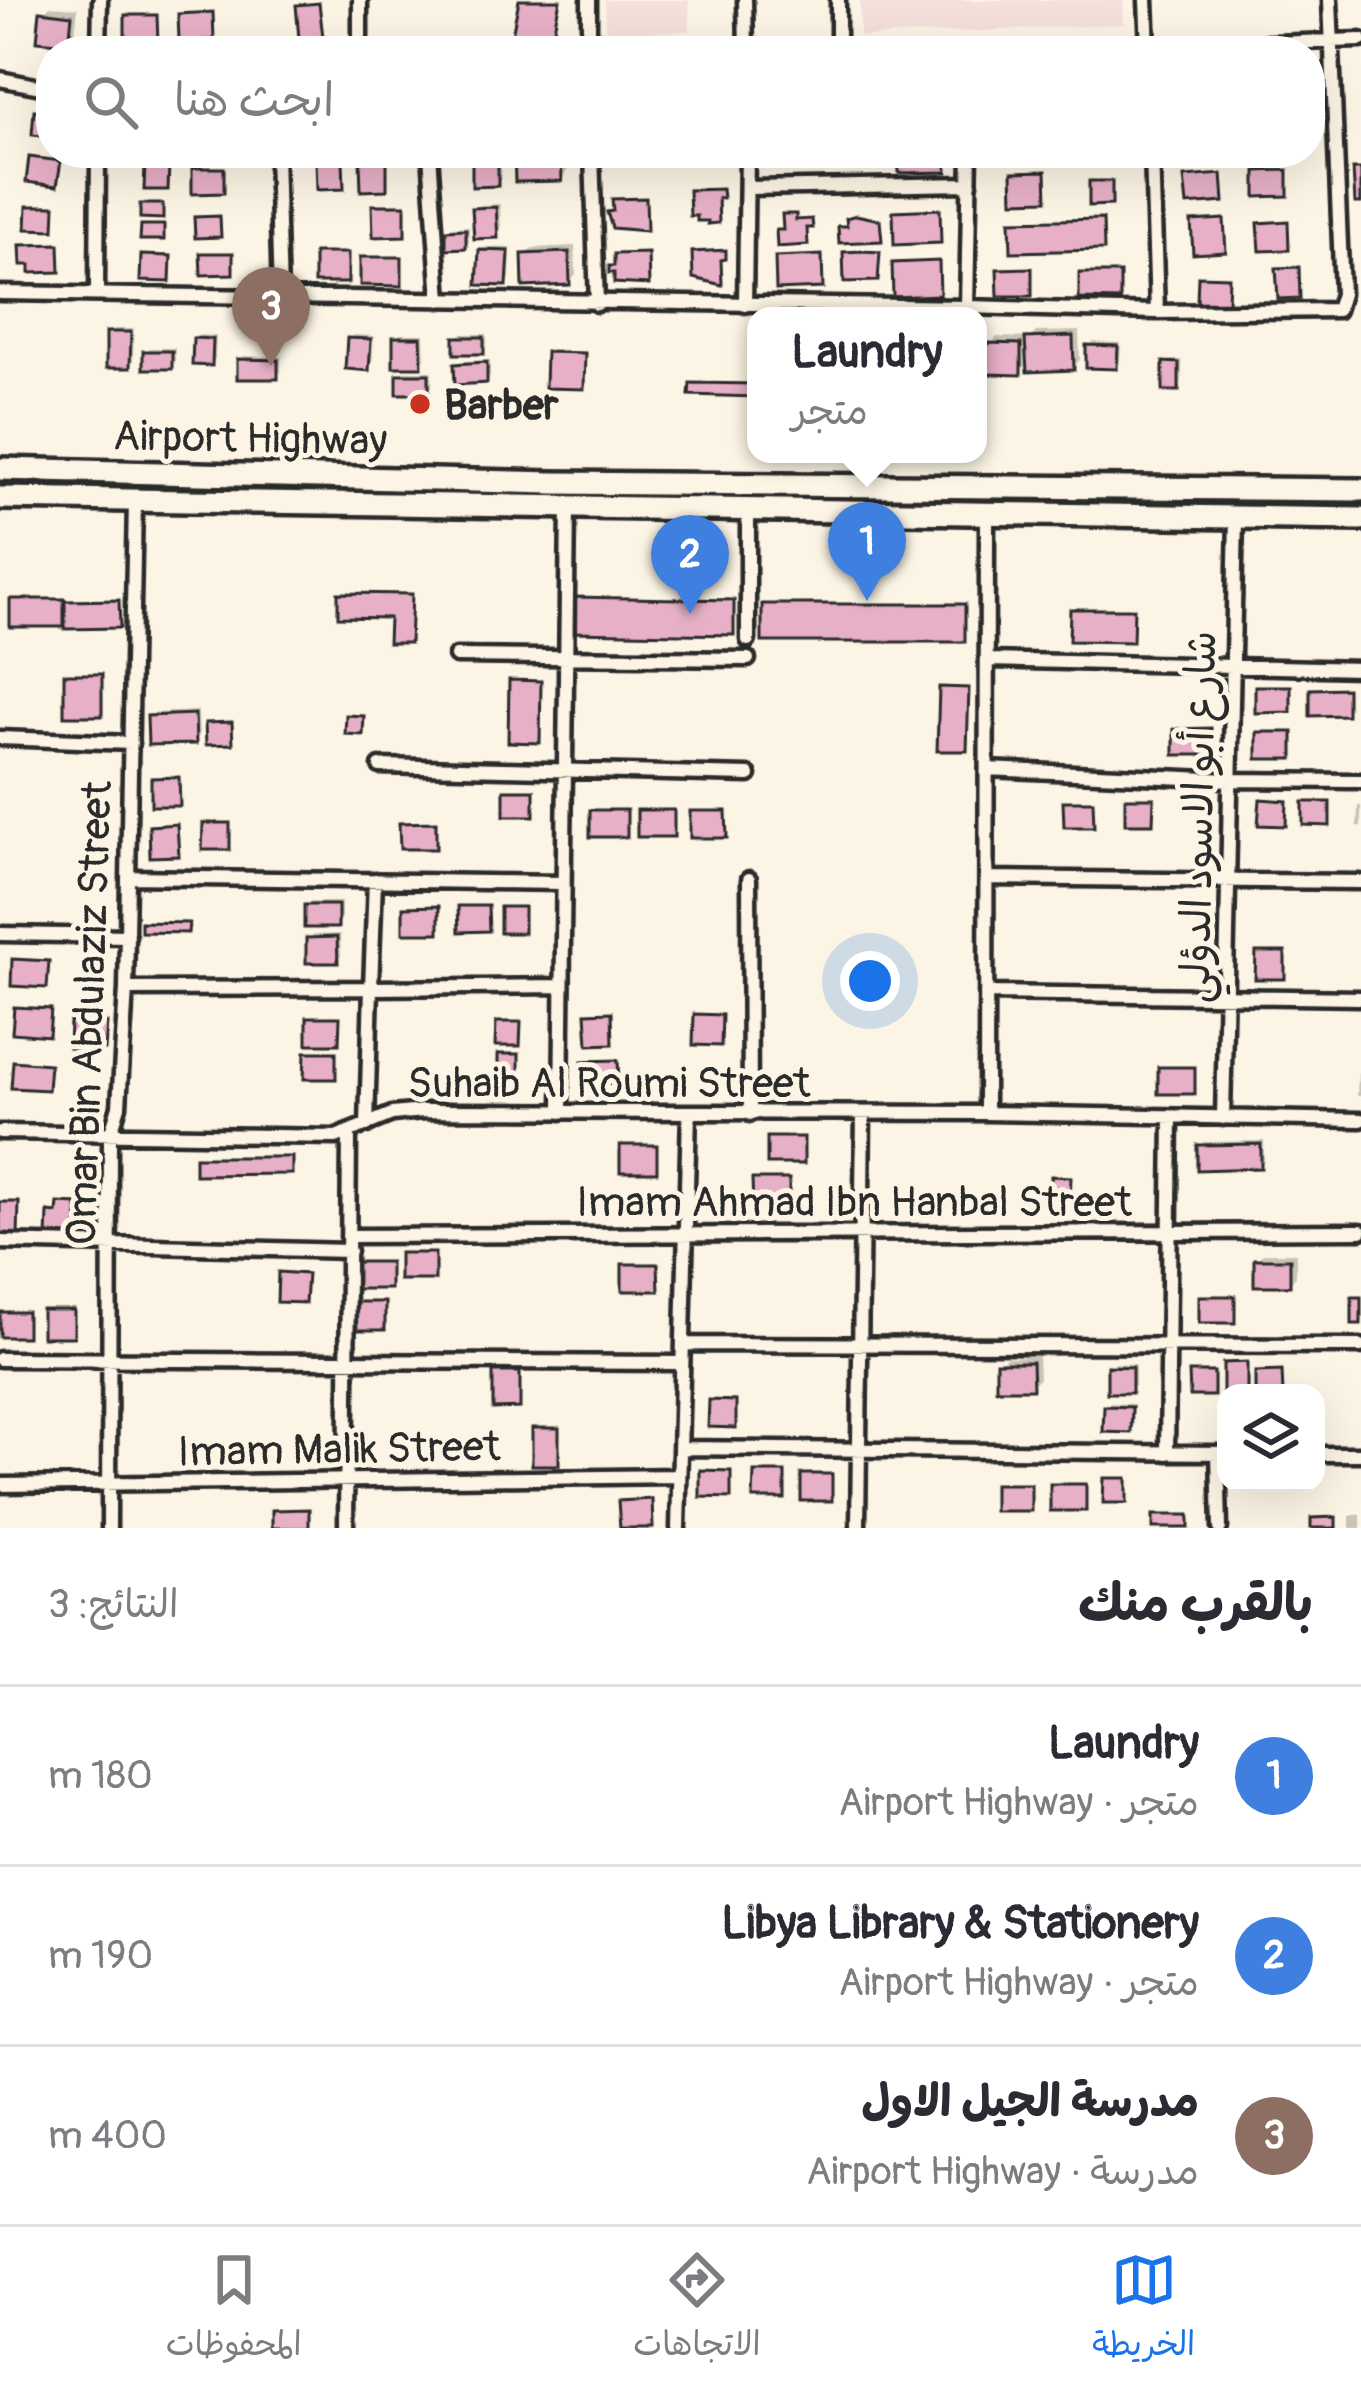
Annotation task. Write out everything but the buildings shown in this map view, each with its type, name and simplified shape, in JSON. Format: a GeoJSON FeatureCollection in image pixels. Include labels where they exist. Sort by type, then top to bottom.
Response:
{"type":"FeatureCollection","features":[{"type":"Feature","properties":{"kind":"highway","name":"Airport Highway"},"geometry":{"type":"LineString","coordinates":[[0,470],[552,483],[1361,490]]}},
{"type":"Feature","properties":{"kind":"highway","name":"Airport Highway"},"geometry":{"type":"LineString","coordinates":[[0,497],[1361,519]]}},
{"type":"Feature","properties":{"kind":"street"},"geometry":{"type":"LineString","coordinates":[[99,36],[100,0]]}},
{"type":"Feature","properties":{"kind":"street"},"geometry":{"type":"LineString","coordinates":[[360,0],[360,36]]}},
{"type":"Feature","properties":{"kind":"street"},"geometry":{"type":"LineString","coordinates":[[589,0],[590,36]]}},
{"type":"Feature","properties":{"kind":"street"},"geometry":{"type":"LineString","coordinates":[[745,0],[746,36]]}},
{"type":"Feature","properties":{"kind":"street"},"geometry":{"type":"LineString","coordinates":[[838,0],[838,36]]}},
{"type":"Feature","properties":{"kind":"street"},"geometry":{"type":"LineString","coordinates":[[1146,0],[1147,36]]}},
{"type":"Feature","properties":{"kind":"street"},"geometry":{"type":"LineString","coordinates":[[987,308],[1330,312],[1342,304],[1330,0]]}},
{"type":"Feature","properties":{"kind":"street"},"geometry":{"type":"LineString","coordinates":[[1325,41],[1361,40]]}},
{"type":"Feature","properties":{"kind":"street"},"geometry":{"type":"LineString","coordinates":[[0,79],[36,86]]}},
{"type":"Feature","properties":{"kind":"street"},"geometry":{"type":"LineString","coordinates":[[97,292],[98,168]]}},
{"type":"Feature","properties":{"kind":"street"},"geometry":{"type":"LineString","coordinates":[[276,168],[280,297]]}},
{"type":"Feature","properties":{"kind":"street"},"geometry":{"type":"LineString","coordinates":[[431,168],[440,300]]}},
{"type":"Feature","properties":{"kind":"street"},"geometry":{"type":"LineString","coordinates":[[592,168],[597,304]]}},
{"type":"Feature","properties":{"kind":"street"},"geometry":{"type":"LineString","coordinates":[[745,305],[747,168]]}},
{"type":"Feature","properties":{"kind":"street"},"geometry":{"type":"LineString","coordinates":[[0,293],[968,307],[970,168]]}},
{"type":"Feature","properties":{"kind":"street"},"geometry":{"type":"LineString","coordinates":[[1152,168],[1157,312]]}},
{"type":"Feature","properties":{"kind":"street"},"geometry":{"type":"LineString","coordinates":[[748,188],[970,184]]}},
{"type":"Feature","properties":{"kind":"street","name":"Omar Bin Abdulaziz Street"},"geometry":{"type":"LineString","coordinates":[[110,1528],[110,1136],[119,1106],[126,989],[135,500]]}},
{"type":"Feature","properties":{"kind":"street"},"geometry":{"type":"LineString","coordinates":[[561,1112],[568,506]]}},
{"type":"Feature","properties":{"kind":"street"},"geometry":{"type":"LineString","coordinates":[[748,509],[748,640]]}},
{"type":"Feature","properties":{"kind":"street"},"geometry":{"type":"LineString","coordinates":[[987,513],[986,1113],[1361,1120]]}},
{"type":"Feature","properties":{"kind":"street","name":"شارع أبو الاسود الدؤلي"},"geometry":{"type":"LineString","coordinates":[[1223,1118],[1236,517]]}},
{"type":"Feature","properties":{"kind":"street"},"geometry":{"type":"LineString","coordinates":[[456,656],[748,659]]}},
{"type":"Feature","properties":{"kind":"street"},"geometry":{"type":"LineString","coordinates":[[987,661],[1361,669]]}},
{"type":"Feature","properties":{"kind":"street"},"geometry":{"type":"LineString","coordinates":[[0,738],[131,742]]}},
{"type":"Feature","properties":{"kind":"street"},"geometry":{"type":"LineString","coordinates":[[380,766],[748,775]]}},
{"type":"Feature","properties":{"kind":"street"},"geometry":{"type":"LineString","coordinates":[[987,769],[1361,781]]}},
{"type":"Feature","properties":{"kind":"street"},"geometry":{"type":"LineString","coordinates":[[128,877],[563,883]]}},
{"type":"Feature","properties":{"kind":"street"},"geometry":{"type":"LineString","coordinates":[[986,878],[1361,882]]}},
{"type":"Feature","properties":{"kind":"street"},"geometry":{"type":"LineString","coordinates":[[749,879],[750,1114]]}},
{"type":"Feature","properties":{"kind":"street"},"geometry":{"type":"LineString","coordinates":[[367,1125],[375,880]]}},
{"type":"Feature","properties":{"kind":"street"},"geometry":{"type":"LineString","coordinates":[[0,934],[128,937]]}},
{"type":"Feature","properties":{"kind":"street"},"geometry":{"type":"LineString","coordinates":[[126,989],[562,986]]}},
{"type":"Feature","properties":{"kind":"street"},"geometry":{"type":"LineString","coordinates":[[986,993],[1361,998]]}},
{"type":"Feature","properties":{"kind":"street","name":"Suhaib Al Roumi Street"},"geometry":{"type":"LineString","coordinates":[[0,1132],[336,1137],[392,1114],[423,1112],[986,1113]]}},
{"type":"Feature","properties":{"kind":"street"},"geometry":{"type":"LineString","coordinates":[[678,1528],[689,1112]]}},
{"type":"Feature","properties":{"kind":"street"},"geometry":{"type":"LineString","coordinates":[[858,1528],[863,1113]]}},
{"type":"Feature","properties":{"kind":"street"},"geometry":{"type":"LineString","coordinates":[[1167,1453],[1171,1117]]}},
{"type":"Feature","properties":{"kind":"street"},"geometry":{"type":"LineString","coordinates":[[346,1528],[349,1133]]}},
{"type":"Feature","properties":{"kind":"street","name":"Imam Ahmad Ibn Hanbal Street"},"geometry":{"type":"LineString","coordinates":[[0,1242],[111,1245],[686,1234],[1361,1232]]}},
{"type":"Feature","properties":{"kind":"street"},"geometry":{"type":"LineString","coordinates":[[683,1344],[1361,1346]]}},
{"type":"Feature","properties":{"kind":"street"},"geometry":{"type":"LineString","coordinates":[[0,1359],[682,1363]]}},
{"type":"Feature","properties":{"kind":"street"},"geometry":{"type":"LineString","coordinates":[[680,1448],[1217,1453]]}},
{"type":"Feature","properties":{"kind":"street"},"geometry":{"type":"LineString","coordinates":[[1325,1454],[1361,1454]]}},
{"type":"Feature","properties":{"kind":"street","name":"Imam Malik Street"},"geometry":{"type":"LineString","coordinates":[[0,1485],[679,1476]]}},
{"type":"Feature","properties":{"kind":"street"},"geometry":{"type":"LineString","coordinates":[[1220,1528],[1221,1492]]}},
{"type":"Feature","properties":{"kind":"shaded area"},"geometry":{"type":"Polygon","coordinates":[[[605,0],[689,0],[690,31],[606,34],[605,0]]]}},
{"type":"Feature","properties":{"kind":"shaded area"},"geometry":{"type":"Polygon","coordinates":[[[860,0],[1124,0],[1124,24],[860,36],[860,0]]]}},
{"type":"Feature","properties":{"kind":"place","name":"مدرسة الجيل الاول"},"geometry":{"type":"Point","coordinates":[271,366]}},
{"type":"Feature","properties":{"kind":"place","name":"Barber"},"geometry":{"type":"Point","coordinates":[420,404]}},
{"type":"Feature","properties":{"kind":"place","name":"Laundry"},"geometry":{"type":"Point","coordinates":[867,601]}},
{"type":"Feature","properties":{"kind":"place","name":"Libya Library & Stationery"},"geometry":{"type":"Point","coordinates":[690,614]}}]}
